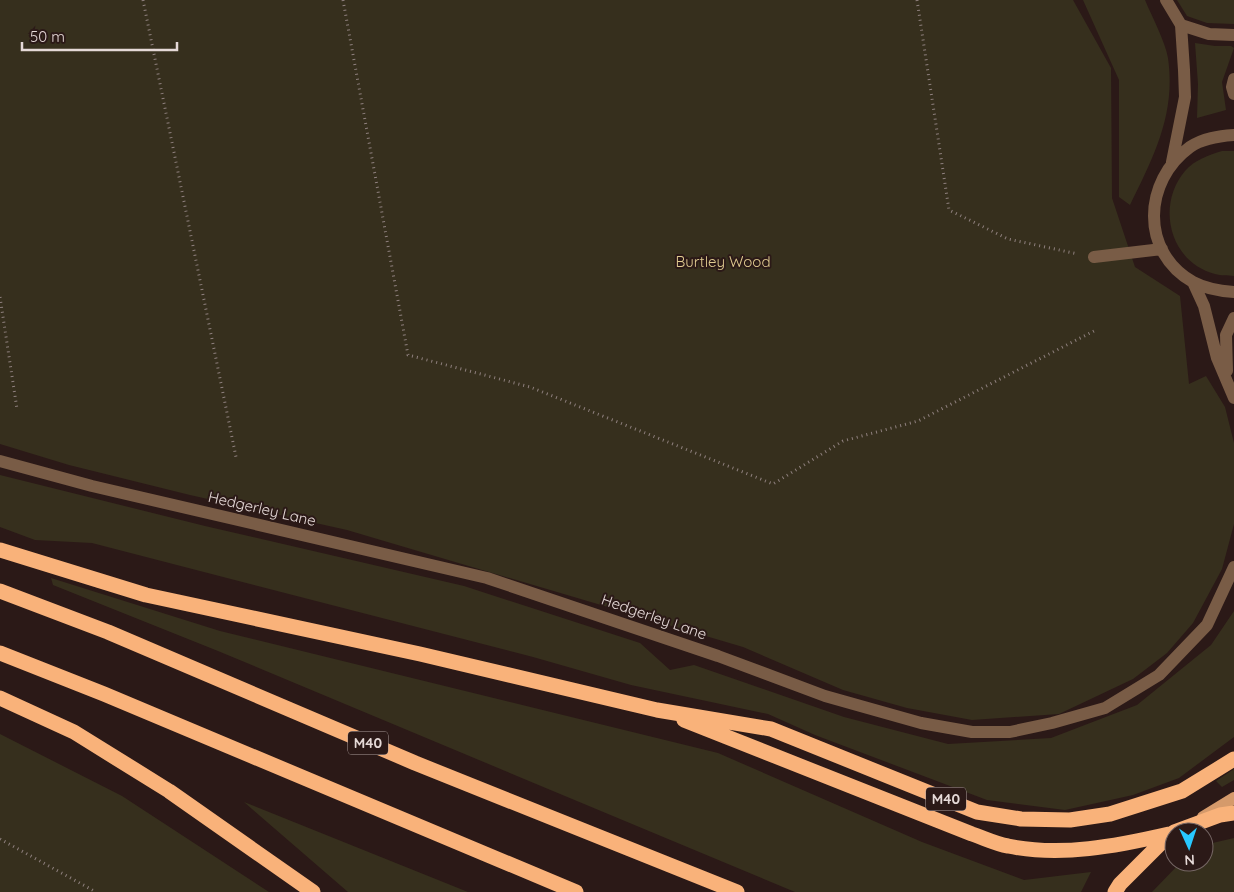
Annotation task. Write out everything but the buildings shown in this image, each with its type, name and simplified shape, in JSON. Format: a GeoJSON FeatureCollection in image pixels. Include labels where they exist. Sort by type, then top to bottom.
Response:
{"type":"FeatureCollection","features":[{"type":"Feature","properties":{"kind":"highway","name":"M40"},"geometry":{"type":"LineString","coordinates":[[0,550],[146,595],[420,654],[657,710],[771,729],[977,812],[1021,819],[1070,820],[1110,814],[1182,791],[1234,759]]}},
{"type":"Feature","properties":{"kind":"highway","name":"M40"},"geometry":{"type":"LineString","coordinates":[[0,591],[108,632],[415,763],[737,892]]}},
{"type":"Feature","properties":{"kind":"highway"},"geometry":{"type":"LineString","coordinates":[[0,653],[104,694],[576,892]]}},
{"type":"Feature","properties":{"kind":"highway"},"geometry":{"type":"LineString","coordinates":[[0,698],[74,732],[170,791],[313,892]]}},
{"type":"Feature","properties":{"kind":"highway","name":"M40"},"geometry":{"type":"LineString","coordinates":[[657,710],[1007,846],[1064,850],[1099,848],[1164,834]]}},
{"type":"Feature","properties":{"kind":"highway"},"geometry":{"type":"LineString","coordinates":[[1201,822],[1220,815],[1234,813]]}},
{"type":"Feature","properties":{"kind":"highway"},"geometry":{"type":"LineString","coordinates":[[1115,892],[1120,884],[1164,842]]}},
{"type":"Feature","properties":{"kind":"main road"},"geometry":{"type":"LineString","coordinates":[[1192,822],[1234,798]]}},
{"type":"Feature","properties":{"kind":"street"},"geometry":{"type":"LineString","coordinates":[[1166,0],[1181,25],[1185,97],[1172,162]]}},
{"type":"Feature","properties":{"kind":"street"},"geometry":{"type":"LineString","coordinates":[[1181,25],[1210,34],[1234,35]]}},
{"type":"Feature","properties":{"kind":"street"},"geometry":{"type":"LineString","coordinates":[[1234,79],[1232,88],[1234,94]]}},
{"type":"Feature","properties":{"kind":"street"},"geometry":{"type":"LineString","coordinates":[[1234,135],[1215,136],[1191,146],[1172,162],[1160,182],[1154,204],[1154,227],[1162,249],[1175,268],[1193,282],[1213,290],[1234,292]]}},
{"type":"Feature","properties":{"kind":"street"},"geometry":{"type":"LineString","coordinates":[[1094,257],[1162,249]]}},
{"type":"Feature","properties":{"kind":"street"},"geometry":{"type":"LineString","coordinates":[[1193,282],[1204,306],[1216,358],[1228,380],[1234,398]]}},
{"type":"Feature","properties":{"kind":"street"},"geometry":{"type":"LineString","coordinates":[[1228,380],[1225,354],[1226,335],[1234,318]]}},
{"type":"Feature","properties":{"kind":"street","name":"Hedgerley Lane"},"geometry":{"type":"LineString","coordinates":[[0,461],[92,486],[487,578],[718,656],[825,696],[921,724],[972,732],[1010,732],[1052,723],[1105,708],[1158,675],[1207,625],[1234,567]]}},
{"type":"Feature","properties":{"kind":"path"},"geometry":{"type":"LineString","coordinates":[[143,0],[236,457]]}},
{"type":"Feature","properties":{"kind":"path"},"geometry":{"type":"LineString","coordinates":[[343,0],[408,355],[530,387],[773,484],[843,441],[918,421],[1094,332]]}},
{"type":"Feature","properties":{"kind":"path"},"geometry":{"type":"LineString","coordinates":[[917,0],[949,210],[1008,239],[1094,257]]}},
{"type":"Feature","properties":{"kind":"path"},"geometry":{"type":"LineString","coordinates":[[0,297],[17,409]]}},
{"type":"Feature","properties":{"kind":"path"},"geometry":{"type":"LineString","coordinates":[[0,840],[96,892]]}},
{"type":"Feature","properties":{"kind":"green space","name":"Burtley Wood"},"geometry":{"type":"Polygon","coordinates":[[[0,0],[1073,0],[1111,68],[1112,198],[1135,267],[1180,296],[1189,384],[1206,376],[1225,407],[1234,443],[1234,524],[1222,569],[1193,623],[1167,653],[1133,679],[1059,714],[972,720],[907,708],[843,690],[743,647],[347,530],[190,495],[69,465],[0,444],[0,0]]]}},
{"type":"Feature","properties":{"kind":"green space"},"geometry":{"type":"Polygon","coordinates":[[[1083,0],[1145,0],[1168,58],[1170,78],[1166,116],[1155,152],[1130,205],[1119,197],[1119,80],[1083,0]]]}},
{"type":"Feature","properties":{"kind":"green space"},"geometry":{"type":"Polygon","coordinates":[[[1177,0],[1234,0],[1234,24],[1207,23],[1187,16],[1177,0]]]}},
{"type":"Feature","properties":{"kind":"green space"},"geometry":{"type":"Polygon","coordinates":[[[1195,43],[1231,46],[1234,48],[1222,82],[1226,110],[1197,118],[1198,84],[1195,43]]]}},
{"type":"Feature","properties":{"kind":"green space"},"geometry":{"type":"Polygon","coordinates":[[[1222,151],[1234,151],[1234,276],[1215,274],[1199,268],[1187,258],[1178,245],[1172,231],[1170,215],[1171,200],[1176,185],[1185,171],[1197,161],[1222,151]]]}},
{"type":"Feature","properties":{"kind":"green space"},"geometry":{"type":"Polygon","coordinates":[[[0,475],[205,526],[464,586],[640,643],[670,670],[694,665],[844,717],[948,744],[1051,738],[1137,705],[1211,645],[1234,611],[1234,737],[1179,778],[1133,795],[1065,810],[987,800],[815,735],[768,714],[631,685],[533,657],[92,543],[35,540],[0,527],[0,475]]]}},
{"type":"Feature","properties":{"kind":"green space"},"geometry":{"type":"Polygon","coordinates":[[[51,578],[220,631],[718,753],[922,842],[1024,880],[1091,872],[1081,892],[795,892],[218,651],[53,585],[51,578]]]}},
{"type":"Feature","properties":{"kind":"green space"},"geometry":{"type":"Polygon","coordinates":[[[0,734],[122,796],[269,892],[0,892],[0,734]]]}},
{"type":"Feature","properties":{"kind":"green space"},"geometry":{"type":"Polygon","coordinates":[[[1234,769],[1234,780],[1222,787],[1216,781],[1234,769]]]}},
{"type":"Feature","properties":{"kind":"green space"},"geometry":{"type":"Polygon","coordinates":[[[244,802],[468,892],[348,892],[244,802]]]}},
{"type":"Feature","properties":{"kind":"green space"},"geometry":{"type":"Polygon","coordinates":[[[1234,838],[1234,892],[1152,892],[1171,872],[1214,872],[1214,843],[1234,838]]]}}]}
